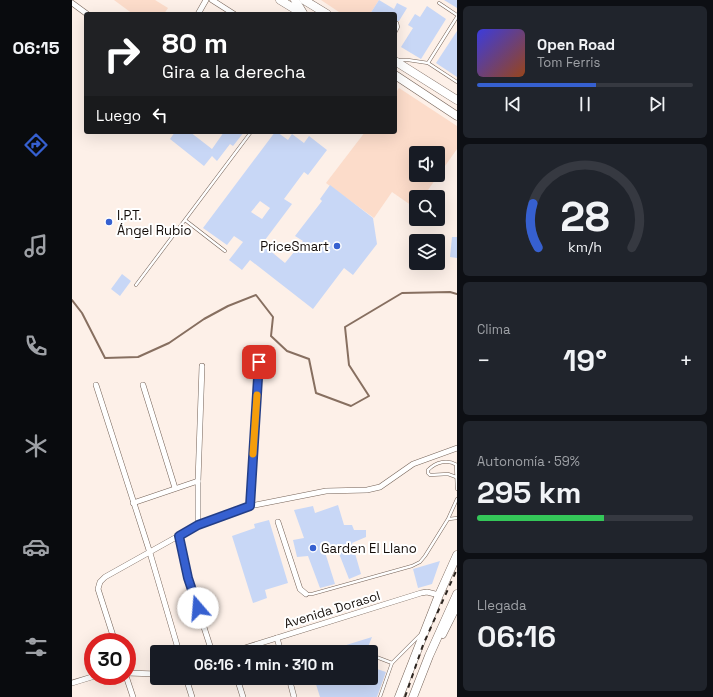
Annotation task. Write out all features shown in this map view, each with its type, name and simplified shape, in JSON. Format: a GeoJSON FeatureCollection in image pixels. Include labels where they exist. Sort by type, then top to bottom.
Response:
{"type":"FeatureCollection","features":[{"type":"Feature","properties":{"kind":"main road"},"geometry":{"type":"LineString","coordinates":[[280,0],[301,12]]}},
{"type":"Feature","properties":{"kind":"main road"},"geometry":{"type":"LineString","coordinates":[[295,0],[303,12]]}},
{"type":"Feature","properties":{"kind":"main road"},"geometry":{"type":"LineString","coordinates":[[304,0],[325,12]]}},
{"type":"Feature","properties":{"kind":"main road"},"geometry":{"type":"LineString","coordinates":[[314,0],[326,12]]}},
{"type":"Feature","properties":{"kind":"main road"},"geometry":{"type":"LineString","coordinates":[[397,62],[457,100]]}},
{"type":"Feature","properties":{"kind":"main road"},"geometry":{"type":"LineString","coordinates":[[397,76],[457,116]]}},
{"type":"Feature","properties":{"kind":"main road"},"geometry":{"type":"LineString","coordinates":[[399,697],[439,594],[457,555]]}},
{"type":"Feature","properties":{"kind":"main road"},"geometry":{"type":"LineString","coordinates":[[413,697],[429,656],[457,594]]}},
{"type":"Feature","properties":{"kind":"street"},"geometry":{"type":"LineString","coordinates":[[199,12],[206,0]]}},
{"type":"Feature","properties":{"kind":"street"},"geometry":{"type":"LineString","coordinates":[[212,0],[231,12]]}},
{"type":"Feature","properties":{"kind":"street"},"geometry":{"type":"LineString","coordinates":[[72,3],[84,12]]}},
{"type":"Feature","properties":{"kind":"street"},"geometry":{"type":"LineString","coordinates":[[250,506],[259,362]]}},
{"type":"Feature","properties":{"kind":"street"},"geometry":{"type":"LineString","coordinates":[[198,525],[202,366]]}},
{"type":"Feature","properties":{"kind":"street"},"geometry":{"type":"LineString","coordinates":[[96,385],[150,553],[177,645]]}},
{"type":"Feature","properties":{"kind":"street"},"geometry":{"type":"LineString","coordinates":[[143,385],[174,488]]}},
{"type":"Feature","properties":{"kind":"street"},"geometry":{"type":"LineString","coordinates":[[112,633],[98,589],[100,582],[105,577],[198,525],[250,506],[326,491],[367,490],[380,487],[413,464],[457,448]]}},
{"type":"Feature","properties":{"kind":"street"},"geometry":{"type":"LineString","coordinates":[[133,503],[198,481]]}},
{"type":"Feature","properties":{"kind":"street"},"geometry":{"type":"LineString","coordinates":[[278,522],[300,589],[306,594]]}},
{"type":"Feature","properties":{"kind":"street"},"geometry":{"type":"LineString","coordinates":[[179,536],[188,578],[210,645]]}},
{"type":"Feature","properties":{"kind":"street","name":"Avenida Dorasol"},"geometry":{"type":"LineString","coordinates":[[254,645],[420,593],[427,592],[439,594]]}},
{"type":"Feature","properties":{"kind":"street"},"geometry":{"type":"LineString","coordinates":[[429,656],[438,644],[457,607]]}},
{"type":"Feature","properties":{"kind":"street"},"geometry":{"type":"LineString","coordinates":[[277,638],[279,645]]}},
{"type":"Feature","properties":{"kind":"street"},"geometry":{"type":"LineString","coordinates":[[136,673],[150,674]]}},
{"type":"Feature","properties":{"kind":"street"},"geometry":{"type":"LineString","coordinates":[[72,683],[84,679]]}},
{"type":"Feature","properties":{"kind":"street"},"geometry":{"type":"LineString","coordinates":[[129,685],[132,697]]}},
{"type":"Feature","properties":{"kind":"street"},"geometry":{"type":"LineString","coordinates":[[188,685],[192,697]]}},
{"type":"Feature","properties":{"kind":"street"},"geometry":{"type":"LineString","coordinates":[[239,685],[243,697]]}},
{"type":"Feature","properties":{"kind":"street"},"geometry":{"type":"LineString","coordinates":[[291,685],[294,697]]}},
{"type":"Feature","properties":{"kind":"lane"},"geometry":{"type":"LineString","coordinates":[[428,63],[457,16],[439,3]]}},
{"type":"Feature","properties":{"kind":"lane"},"geometry":{"type":"LineString","coordinates":[[397,23],[397,29]]}},
{"type":"Feature","properties":{"kind":"lane"},"geometry":{"type":"LineString","coordinates":[[397,61],[408,60],[428,63],[457,82]]}},
{"type":"Feature","properties":{"kind":"lane"},"geometry":{"type":"LineString","coordinates":[[136,285],[250,134]]}},
{"type":"Feature","properties":{"kind":"lane"},"geometry":{"type":"LineString","coordinates":[[185,220],[225,251]]}},
{"type":"Feature","properties":{"kind":"lane"},"geometry":{"type":"LineString","coordinates":[[435,456],[438,462]]}},
{"type":"Feature","properties":{"kind":"lane"},"geometry":{"type":"LineString","coordinates":[[456,477],[448,474],[430,475],[428,470],[438,462],[450,462],[457,465],[457,489]]}},
{"type":"Feature","properties":{"kind":"lane"},"geometry":{"type":"LineString","coordinates":[[306,594],[312,594],[412,566],[420,562],[448,519],[457,499]]}},
{"type":"Feature","properties":{"kind":"lane"},"geometry":{"type":"LineString","coordinates":[[448,519],[457,518]]}},
{"type":"Feature","properties":{"kind":"lane"},"geometry":{"type":"LineString","coordinates":[[380,697],[392,663],[425,631]]}},
{"type":"Feature","properties":{"kind":"lane"},"geometry":{"type":"LineString","coordinates":[[378,658],[392,663]]}},
{"type":"Feature","properties":{"kind":"shaded area"},"geometry":{"type":"Polygon","coordinates":[[[114,0],[155,0],[168,8],[165,12],[130,12],[114,0]]]}},
{"type":"Feature","properties":{"kind":"shaded area"},"geometry":{"type":"Polygon","coordinates":[[[321,0],[379,0],[371,12],[339,12],[321,0]]]}},
{"type":"Feature","properties":{"kind":"shaded area"},"geometry":{"type":"Polygon","coordinates":[[[399,88],[457,126],[457,149],[445,166],[445,146],[409,146],[409,182],[434,182],[428,190],[409,190],[409,204],[392,192],[374,218],[326,183],[363,134],[397,134],[397,91],[399,88]]]}},
{"type":"Feature","properties":{"kind":"building"},"geometry":{"type":"Polygon","coordinates":[[[379,0],[394,9],[397,3],[407,8],[399,21],[397,21],[397,12],[371,12],[379,0]]]}},
{"type":"Feature","properties":{"kind":"building"},"geometry":{"type":"Polygon","coordinates":[[[444,0],[457,0],[457,8],[444,0]]]}},
{"type":"Feature","properties":{"kind":"building"},"geometry":{"type":"Polygon","coordinates":[[[427,6],[446,19],[421,59],[401,47],[413,28],[408,25],[415,14],[420,17],[427,6]]]}},
{"type":"Feature","properties":{"kind":"building"},"geometry":{"type":"Polygon","coordinates":[[[457,31],[457,77],[436,63],[457,31]]]}},
{"type":"Feature","properties":{"kind":"building"},"geometry":{"type":"Polygon","coordinates":[[[174,134],[193,134],[212,149],[223,134],[242,134],[233,146],[230,144],[217,161],[212,156],[204,166],[170,139],[174,134]]]}},
{"type":"Feature","properties":{"kind":"building"},"geometry":{"type":"Polygon","coordinates":[[[274,134],[280,134],[288,140],[292,134],[304,143],[309,136],[327,150],[308,175],[304,172],[284,199],[292,204],[262,244],[285,263],[303,241],[295,236],[322,201],[320,199],[330,185],[373,218],[377,244],[353,275],[344,268],[313,309],[250,260],[242,270],[229,260],[243,242],[234,236],[227,245],[203,228],[274,134]],[[260,201],[251,212],[262,219],[270,208],[260,201]]]}},
{"type":"Feature","properties":{"kind":"building"},"geometry":{"type":"Polygon","coordinates":[[[452,237],[457,237],[457,258],[450,257],[452,237]]]}},
{"type":"Feature","properties":{"kind":"building"},"geometry":{"type":"Polygon","coordinates":[[[122,274],[131,281],[120,296],[111,289],[122,274]]]}},
{"type":"Feature","properties":{"kind":"building","name":"Garden El Llano"},"geometry":{"type":"Polygon","coordinates":[[[338,505],[344,525],[352,525],[354,530],[366,530],[366,537],[352,543],[361,574],[349,579],[336,546],[324,549],[335,584],[320,588],[308,556],[297,557],[293,540],[304,538],[294,510],[313,506],[315,513],[338,505]]]}},
{"type":"Feature","properties":{"kind":"building"},"geometry":{"type":"Polygon","coordinates":[[[269,520],[288,583],[265,590],[267,598],[253,603],[232,536],[255,528],[254,524],[269,520]]]}},
{"type":"Feature","properties":{"kind":"building"},"geometry":{"type":"Polygon","coordinates":[[[440,561],[432,584],[418,588],[413,569],[440,561]]]}},
{"type":"Feature","properties":{"kind":"building"},"geometry":{"type":"Polygon","coordinates":[[[372,637],[369,645],[346,645],[372,637]]]}},
{"type":"Feature","properties":{"kind":"building"},"geometry":{"type":"Polygon","coordinates":[[[378,669],[386,672],[377,697],[320,697],[316,685],[378,685],[378,669]]]}},
{"type":"Feature","properties":{"kind":"waterway"},"geometry":{"type":"LineString","coordinates":[[72,300],[82,313],[105,358],[138,357],[169,343],[204,319],[228,306],[256,295],[273,317],[271,336],[287,351],[309,359],[316,393],[351,406],[369,396],[349,365],[345,327],[402,293],[450,292],[457,294]]}},
{"type":"Feature","properties":{"kind":"railway"},"geometry":{"type":"LineString","coordinates":[[405,697],[423,645],[457,569]]}},
{"type":"Feature","properties":{"kind":"slow traffic"},"geometry":{"type":"LineString","coordinates":[[253,454],[257,395]]}},
{"type":"Feature","properties":{"kind":"place","name":"I.P.T. Ángel Rubio"},"geometry":{"type":"Point","coordinates":[109,222]}},
{"type":"Feature","properties":{"kind":"place","name":"PriceSmart"},"geometry":{"type":"Point","coordinates":[337,246]}},
{"type":"Feature","properties":{"kind":"place","name":"Garden El Llano"},"geometry":{"type":"Point","coordinates":[313,548]}},
{"type":"Feature","properties":{"kind":"route"},"geometry":{"type":"LineString","coordinates":[[198,608],[188,578],[179,536],[198,525],[250,506],[259,362]]}}]}
